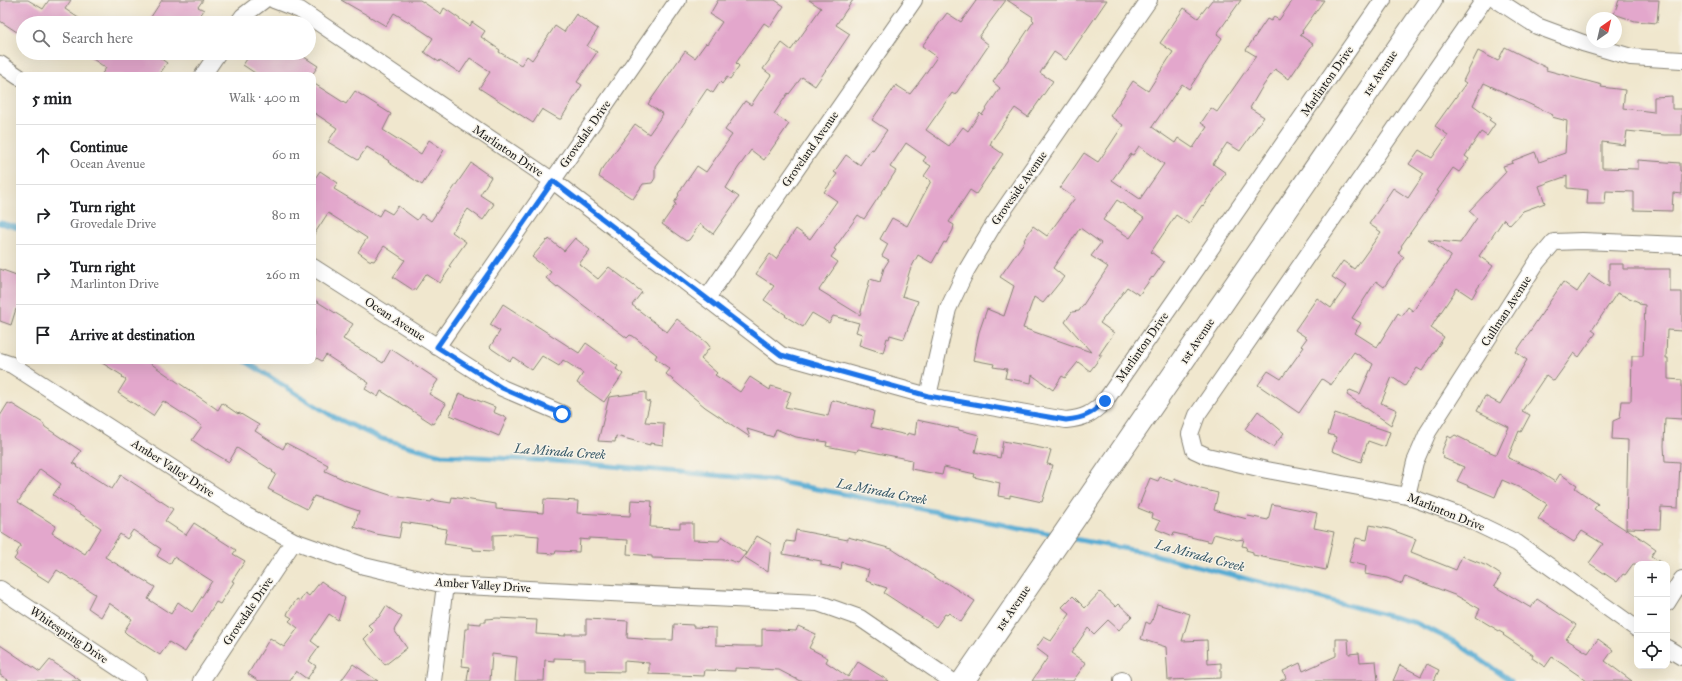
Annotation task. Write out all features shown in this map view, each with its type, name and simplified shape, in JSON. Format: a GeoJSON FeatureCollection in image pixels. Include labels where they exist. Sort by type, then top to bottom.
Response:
{"type":"FeatureCollection","features":[{"type":"Feature","properties":{"kind":"main road","name":"1st Avenue"},"geometry":{"type":"LineString","coordinates":[[963,681],[1431,0]]}},
{"type":"Feature","properties":{"kind":"street"},"geometry":{"type":"LineString","coordinates":[[243,16],[264,0]]}},
{"type":"Feature","properties":{"kind":"street","name":"Marlinton Drive"},"geometry":{"type":"LineString","coordinates":[[274,0],[300,10],[309,16]]}},
{"type":"Feature","properties":{"kind":"street","name":"Grovedale Drive"},"geometry":{"type":"LineString","coordinates":[[437,347],[678,0]]}},
{"type":"Feature","properties":{"kind":"street","name":"Groveland Avenue"},"geometry":{"type":"LineString","coordinates":[[707,298],[914,0]]}},
{"type":"Feature","properties":{"kind":"street","name":"Groveside Avenue"},"geometry":{"type":"LineString","coordinates":[[928,396],[948,309],[966,271],[994,224],[1149,0]]}},
{"type":"Feature","properties":{"kind":"street","name":"Marlinton Drive"},"geometry":{"type":"LineString","coordinates":[[316,21],[553,181],[781,355],[928,396],[1066,420],[1075,419],[1092,413],[1105,401],[1383,0]]}},
{"type":"Feature","properties":{"kind":"street","name":"Marlinton Drive"},"geometry":{"type":"LineString","coordinates":[[1484,0],[1197,415],[1190,434],[1194,450],[1207,456],[1268,470],[1407,496],[1459,515],[1516,543],[1634,627]]}},
{"type":"Feature","properties":{"kind":"street"},"geometry":{"type":"LineString","coordinates":[[1497,0],[1537,26],[1583,43],[1631,57],[1682,60]]}},
{"type":"Feature","properties":{"kind":"street"},"geometry":{"type":"LineString","coordinates":[[205,72],[213,60]]}},
{"type":"Feature","properties":{"kind":"street"},"geometry":{"type":"LineString","coordinates":[[0,64],[16,75]]}},
{"type":"Feature","properties":{"kind":"street","name":"Cullman Avenue"},"geometry":{"type":"LineString","coordinates":[[1407,496],[1415,462],[1428,432],[1536,262],[1554,242],[1582,241],[1682,245]]}},
{"type":"Feature","properties":{"kind":"street","name":"Ocean Avenue"},"geometry":{"type":"LineString","coordinates":[[316,269],[502,388],[562,414]]}},
{"type":"Feature","properties":{"kind":"street","name":"Amber Valley Drive"},"geometry":{"type":"LineString","coordinates":[[0,361],[12,365],[247,516],[294,541],[364,566],[445,585],[818,603],[860,618],[952,681]]}},
{"type":"Feature","properties":{"kind":"street","name":"Grovedale Drive"},"geometry":{"type":"LineString","coordinates":[[201,681],[294,541]]}},
{"type":"Feature","properties":{"kind":"street"},"geometry":{"type":"LineString","coordinates":[[1670,598],[1682,579]]}},
{"type":"Feature","properties":{"kind":"street"},"geometry":{"type":"LineString","coordinates":[[434,681],[445,585]]}},
{"type":"Feature","properties":{"kind":"street","name":"Whitespring Drive"},"geometry":{"type":"LineString","coordinates":[[0,589],[138,681]]}},
{"type":"Feature","properties":{"kind":"street"},"geometry":{"type":"LineString","coordinates":[[1670,650],[1682,657]]}},
{"type":"Feature","properties":{"kind":"building"},"geometry":{"type":"Polygon","coordinates":[[[0,0],[28,0],[43,9],[49,0],[71,0],[65,9],[76,16],[16,16],[16,31],[0,21],[0,0]]]}},
{"type":"Feature","properties":{"kind":"building"},"geometry":{"type":"Polygon","coordinates":[[[162,0],[203,0],[198,7],[204,10],[200,16],[152,16],[162,0]]]}},
{"type":"Feature","properties":{"kind":"building"},"geometry":{"type":"Polygon","coordinates":[[[341,0],[420,0],[441,14],[444,8],[470,26],[472,22],[485,31],[481,37],[500,50],[499,52],[521,65],[527,56],[532,60],[555,26],[564,32],[576,14],[598,29],[587,46],[597,52],[577,82],[582,85],[561,119],[542,109],[533,123],[479,88],[490,72],[470,58],[460,73],[424,52],[433,38],[412,24],[394,13],[386,26],[341,0]]]}},
{"type":"Feature","properties":{"kind":"building"},"geometry":{"type":"Polygon","coordinates":[[[718,0],[775,0],[784,6],[770,27],[764,23],[736,63],[739,66],[730,79],[727,77],[722,84],[720,82],[713,93],[707,89],[655,166],[655,178],[652,183],[643,184],[633,199],[599,177],[601,171],[635,124],[649,134],[663,114],[648,104],[685,51],[695,58],[706,43],[707,44],[722,22],[710,14],[718,0]]]}},
{"type":"Feature","properties":{"kind":"building"},"geometry":{"type":"Polygon","coordinates":[[[809,0],[853,0],[836,25],[850,34],[815,86],[802,77],[789,94],[788,93],[774,114],[789,124],[764,160],[751,150],[738,168],[726,188],[739,197],[713,234],[700,224],[689,240],[686,241],[662,224],[676,204],[674,203],[679,195],[678,194],[697,166],[706,172],[732,135],[725,130],[745,101],[751,105],[771,75],[763,69],[782,43],[791,50],[821,8],[809,0]]]}},
{"type":"Feature","properties":{"kind":"building"},"geometry":{"type":"Polygon","coordinates":[[[975,0],[1006,0],[979,37],[989,45],[955,95],[952,93],[926,130],[949,146],[963,127],[968,131],[980,113],[982,115],[1000,88],[993,82],[1034,21],[1032,19],[1033,17],[1007,0],[1107,0],[1066,60],[1054,52],[1040,73],[1053,81],[1028,117],[1015,108],[992,140],[990,145],[1003,154],[976,194],[970,190],[949,222],[954,225],[953,230],[932,263],[918,255],[910,270],[902,296],[918,301],[904,339],[890,335],[889,339],[887,338],[883,353],[859,345],[862,334],[856,332],[859,323],[833,316],[829,323],[812,313],[803,327],[785,316],[786,315],[764,300],[774,286],[756,274],[770,254],[776,259],[796,229],[810,239],[837,201],[824,192],[837,174],[834,172],[846,155],[860,165],[871,149],[873,150],[887,130],[872,120],[896,85],[910,94],[937,57],[922,46],[947,13],[961,22],[976,1],[975,0]],[[906,143],[890,167],[896,171],[864,219],[858,215],[834,249],[836,250],[831,257],[838,262],[819,290],[860,315],[870,279],[880,282],[884,268],[889,260],[882,256],[888,244],[880,239],[892,218],[907,226],[931,181],[924,176],[931,166],[923,161],[926,157],[906,143]]]}},
{"type":"Feature","properties":{"kind":"building"},"geometry":{"type":"Polygon","coordinates":[[[1212,0],[1241,0],[1217,34],[1222,38],[1189,89],[1182,84],[1152,127],[1175,143],[1178,138],[1193,148],[1207,127],[1201,123],[1211,108],[1217,112],[1256,56],[1246,50],[1267,19],[1271,21],[1274,17],[1279,20],[1293,0],[1324,0],[1300,35],[1313,44],[1289,79],[1275,69],[1250,108],[1264,117],[1240,151],[1227,143],[1213,164],[1226,173],[1189,224],[1176,215],[1151,252],[1164,262],[1139,295],[1127,287],[1100,323],[1114,333],[1099,355],[1102,355],[1090,371],[1078,362],[1065,378],[1062,376],[1053,390],[1032,375],[1031,383],[1005,378],[1007,369],[993,367],[994,364],[973,360],[979,332],[987,309],[1004,316],[1014,286],[1000,277],[1025,241],[1024,240],[1033,226],[1047,236],[1075,198],[1060,188],[1084,153],[1098,162],[1110,145],[1123,125],[1110,116],[1133,81],[1148,91],[1173,52],[1160,43],[1184,8],[1198,18],[1212,0]],[[1139,146],[1133,155],[1131,154],[1112,180],[1140,199],[1164,164],[1139,146]],[[1117,200],[1103,220],[1130,238],[1144,218],[1117,200]],[[1080,228],[1053,268],[1064,277],[1043,303],[1034,297],[1023,328],[1091,352],[1065,322],[1072,312],[1079,311],[1108,267],[1091,256],[1101,243],[1080,228]]]}},
{"type":"Feature","properties":{"kind":"building"},"geometry":{"type":"Polygon","coordinates":[[[1619,0],[1659,0],[1657,23],[1635,21],[1622,17],[1622,12],[1615,12],[1619,0]]]}},
{"type":"Feature","properties":{"kind":"building"},"geometry":{"type":"Polygon","coordinates":[[[1505,47],[1547,68],[1546,70],[1602,85],[1601,87],[1625,90],[1623,108],[1654,112],[1654,97],[1672,96],[1672,109],[1682,109],[1682,135],[1664,135],[1627,131],[1625,145],[1602,142],[1602,168],[1638,169],[1638,160],[1680,163],[1680,171],[1682,171],[1682,194],[1673,193],[1672,211],[1634,210],[1634,192],[1606,191],[1605,204],[1587,204],[1588,190],[1567,188],[1567,176],[1539,186],[1545,203],[1523,211],[1510,225],[1504,219],[1479,256],[1493,266],[1472,298],[1457,288],[1435,321],[1431,328],[1444,337],[1422,371],[1417,368],[1405,386],[1392,377],[1381,403],[1397,410],[1391,425],[1347,395],[1350,390],[1360,394],[1373,364],[1354,352],[1331,385],[1322,379],[1299,413],[1258,385],[1268,371],[1281,379],[1304,347],[1301,346],[1307,338],[1295,330],[1317,298],[1331,308],[1346,286],[1332,277],[1343,261],[1354,269],[1381,232],[1369,224],[1393,188],[1408,198],[1424,174],[1409,164],[1419,150],[1432,158],[1448,135],[1435,126],[1466,83],[1463,81],[1478,51],[1498,61],[1505,47]],[[1484,83],[1473,105],[1491,118],[1489,120],[1495,124],[1487,136],[1481,132],[1465,156],[1469,159],[1459,172],[1453,168],[1437,191],[1439,192],[1401,246],[1402,247],[1398,253],[1404,257],[1384,287],[1376,281],[1352,318],[1361,323],[1355,333],[1377,347],[1398,313],[1402,316],[1408,307],[1413,311],[1451,257],[1428,240],[1460,243],[1477,218],[1469,211],[1506,172],[1503,166],[1513,163],[1512,161],[1535,152],[1539,162],[1565,153],[1567,121],[1552,117],[1553,115],[1484,83]]]}},
{"type":"Feature","properties":{"kind":"building"},"geometry":{"type":"Polygon","coordinates":[[[94,60],[163,60],[167,63],[161,72],[103,72],[106,68],[94,60]]]}},
{"type":"Feature","properties":{"kind":"building"},"geometry":{"type":"Polygon","coordinates":[[[246,60],[309,60],[318,66],[314,72],[254,72],[243,65],[246,60]]]}},
{"type":"Feature","properties":{"kind":"building"},"geometry":{"type":"Polygon","coordinates":[[[316,85],[346,104],[355,91],[391,114],[383,130],[421,154],[429,140],[444,150],[422,185],[367,147],[358,160],[328,142],[337,128],[316,114],[316,85]]]}},
{"type":"Feature","properties":{"kind":"building"},"geometry":{"type":"Polygon","coordinates":[[[471,163],[491,177],[480,195],[494,204],[483,220],[468,209],[452,232],[466,242],[449,266],[451,267],[440,283],[426,274],[415,290],[413,290],[393,277],[405,260],[384,246],[374,261],[369,260],[358,252],[367,238],[328,213],[316,231],[316,177],[320,171],[338,183],[334,189],[379,216],[383,209],[392,214],[398,206],[417,220],[421,214],[431,221],[471,163]]]}},
{"type":"Feature","properties":{"kind":"building"},"geometry":{"type":"Polygon","coordinates":[[[575,238],[590,250],[579,264],[598,279],[609,267],[642,292],[632,305],[667,332],[677,319],[710,347],[701,359],[717,373],[715,375],[740,392],[750,377],[770,390],[771,386],[791,392],[785,407],[828,416],[832,400],[874,411],[871,427],[907,435],[908,433],[915,435],[917,420],[959,429],[979,435],[975,452],[1000,458],[1003,441],[1051,450],[1047,464],[1053,465],[1042,502],[1010,495],[1010,498],[998,496],[1000,483],[974,477],[975,474],[944,467],[942,475],[911,469],[912,460],[858,449],[857,452],[826,446],[827,442],[796,437],[776,429],[773,437],[747,429],[750,437],[705,407],[666,374],[670,369],[655,358],[657,355],[633,336],[630,335],[627,338],[546,278],[551,272],[532,257],[549,239],[564,251],[575,238]]]}},
{"type":"Feature","properties":{"kind":"building"},"geometry":{"type":"Polygon","coordinates":[[[1609,264],[1623,264],[1623,269],[1670,269],[1670,292],[1682,292],[1682,331],[1667,330],[1666,358],[1668,358],[1668,379],[1682,380],[1682,419],[1665,418],[1664,446],[1665,461],[1680,462],[1678,508],[1661,507],[1660,529],[1626,528],[1656,549],[1651,556],[1658,561],[1634,561],[1634,564],[1617,582],[1589,563],[1603,544],[1582,531],[1574,542],[1538,519],[1547,504],[1525,490],[1502,480],[1495,497],[1457,481],[1464,467],[1443,458],[1444,456],[1441,453],[1448,436],[1451,438],[1455,435],[1469,443],[1497,454],[1509,427],[1477,411],[1485,396],[1500,404],[1527,360],[1516,352],[1563,282],[1577,292],[1589,274],[1609,287],[1609,264]],[[1617,293],[1592,330],[1596,333],[1579,357],[1574,353],[1554,381],[1546,375],[1522,411],[1530,415],[1521,432],[1519,431],[1508,458],[1538,471],[1555,482],[1560,474],[1577,485],[1575,488],[1598,504],[1594,509],[1626,530],[1628,440],[1612,439],[1613,421],[1620,418],[1622,401],[1631,401],[1632,356],[1643,356],[1645,305],[1639,304],[1639,302],[1617,293]]]}},
{"type":"Feature","properties":{"kind":"building"},"geometry":{"type":"Polygon","coordinates":[[[0,269],[16,275],[16,309],[11,325],[0,321],[0,269]]]}},
{"type":"Feature","properties":{"kind":"building"},"geometry":{"type":"Polygon","coordinates":[[[316,301],[353,324],[343,339],[383,363],[391,349],[438,380],[429,394],[446,404],[433,424],[383,392],[381,391],[378,397],[365,389],[369,383],[326,355],[322,361],[316,358],[316,301]]]}},
{"type":"Feature","properties":{"kind":"building"},"geometry":{"type":"Polygon","coordinates":[[[503,304],[579,353],[586,343],[618,366],[616,369],[623,374],[604,402],[577,383],[583,373],[563,360],[559,366],[542,356],[532,370],[513,357],[510,361],[492,349],[490,347],[500,331],[490,325],[503,304]]]}},
{"type":"Feature","properties":{"kind":"building"},"geometry":{"type":"Polygon","coordinates":[[[104,364],[151,364],[218,410],[222,403],[238,414],[239,413],[259,425],[255,431],[283,449],[286,443],[328,465],[325,471],[347,481],[393,496],[431,502],[432,500],[451,503],[452,497],[496,504],[496,509],[543,513],[544,499],[578,501],[577,513],[630,516],[631,500],[652,501],[650,527],[680,528],[680,523],[693,523],[693,540],[719,541],[722,536],[746,553],[738,563],[726,559],[652,558],[652,556],[627,554],[628,540],[589,538],[589,540],[580,539],[579,552],[556,551],[555,554],[538,553],[539,536],[514,534],[493,535],[493,551],[473,550],[473,548],[444,544],[447,529],[402,522],[399,538],[376,534],[354,527],[359,511],[314,496],[307,509],[268,489],[276,474],[272,472],[273,471],[237,448],[229,462],[207,450],[192,440],[202,426],[163,401],[153,416],[118,393],[126,380],[122,377],[123,376],[104,364]]]}},
{"type":"Feature","properties":{"kind":"building"},"geometry":{"type":"Polygon","coordinates":[[[646,392],[646,401],[650,402],[645,422],[664,423],[663,445],[650,443],[650,445],[616,436],[615,442],[598,441],[609,397],[646,392]]]}},
{"type":"Feature","properties":{"kind":"building"},"geometry":{"type":"Polygon","coordinates":[[[459,393],[495,407],[493,412],[507,418],[499,436],[450,415],[459,393]]]}},
{"type":"Feature","properties":{"kind":"building"},"geometry":{"type":"Polygon","coordinates":[[[8,403],[11,405],[12,404],[43,423],[45,427],[81,451],[73,463],[78,466],[77,467],[112,489],[121,475],[173,509],[165,521],[186,535],[194,523],[236,550],[233,554],[245,561],[220,604],[216,602],[185,652],[169,642],[160,655],[124,631],[132,619],[109,603],[101,617],[88,608],[95,594],[57,570],[49,582],[14,559],[21,545],[0,532],[0,416],[8,403]],[[40,469],[18,502],[56,526],[52,533],[85,554],[101,528],[53,495],[61,484],[40,469]],[[133,530],[127,539],[120,534],[105,557],[155,587],[148,599],[171,614],[178,602],[192,612],[212,581],[174,557],[170,564],[157,556],[161,549],[133,530]]]}},
{"type":"Feature","properties":{"kind":"building"},"geometry":{"type":"Polygon","coordinates":[[[1258,411],[1284,433],[1273,447],[1245,429],[1258,411]]]}},
{"type":"Feature","properties":{"kind":"building"},"geometry":{"type":"Polygon","coordinates":[[[1335,413],[1390,432],[1385,447],[1368,441],[1361,462],[1332,451],[1337,437],[1328,434],[1335,413]]]}},
{"type":"Feature","properties":{"kind":"building"},"geometry":{"type":"Polygon","coordinates":[[[1160,477],[1173,482],[1174,478],[1201,489],[1218,493],[1214,510],[1247,519],[1248,516],[1268,520],[1272,504],[1317,513],[1314,528],[1334,532],[1326,570],[1253,555],[1253,552],[1246,550],[1247,547],[1242,546],[1244,539],[1237,540],[1214,534],[1211,542],[1174,533],[1173,536],[1156,529],[1160,521],[1152,518],[1153,514],[1138,508],[1150,478],[1158,481],[1160,477]]]}},
{"type":"Feature","properties":{"kind":"building"},"geometry":{"type":"Polygon","coordinates":[[[1370,525],[1389,529],[1416,539],[1411,552],[1456,570],[1462,556],[1487,566],[1501,575],[1494,586],[1531,608],[1537,599],[1575,624],[1576,625],[1566,639],[1588,653],[1598,639],[1613,650],[1605,661],[1632,681],[1587,681],[1552,657],[1545,667],[1532,658],[1533,655],[1503,635],[1504,634],[1476,617],[1480,609],[1457,596],[1405,576],[1402,584],[1387,578],[1365,574],[1366,566],[1349,562],[1356,538],[1367,540],[1370,525]]]}},
{"type":"Feature","properties":{"kind":"building"},"geometry":{"type":"Polygon","coordinates":[[[796,530],[848,540],[848,537],[892,549],[944,583],[945,582],[975,601],[961,622],[949,613],[947,615],[945,614],[936,627],[884,593],[887,588],[866,581],[869,570],[842,562],[841,569],[821,565],[821,561],[783,554],[786,541],[794,542],[796,530]]]}},
{"type":"Feature","properties":{"kind":"building"},"geometry":{"type":"Polygon","coordinates":[[[757,536],[771,544],[768,572],[744,557],[757,536]]]}},
{"type":"Feature","properties":{"kind":"building"},"geometry":{"type":"Polygon","coordinates":[[[321,581],[345,598],[338,620],[329,614],[311,641],[319,647],[309,661],[316,666],[307,679],[296,671],[290,681],[259,681],[248,674],[270,638],[284,647],[298,628],[289,621],[292,618],[287,615],[288,612],[297,599],[300,601],[305,593],[309,596],[321,581]]]}},
{"type":"Feature","properties":{"kind":"building"},"geometry":{"type":"Polygon","coordinates":[[[1100,592],[1116,607],[1119,604],[1132,616],[1119,630],[1108,620],[1094,634],[1088,628],[1071,653],[1086,663],[1073,681],[1032,681],[1048,657],[1036,648],[1044,637],[1051,641],[1070,614],[1062,607],[1073,596],[1085,608],[1100,592]]]}},
{"type":"Feature","properties":{"kind":"building"},"geometry":{"type":"Polygon","coordinates":[[[1157,604],[1190,614],[1182,641],[1207,640],[1208,664],[1221,663],[1221,678],[1168,680],[1166,647],[1141,639],[1146,622],[1150,624],[1152,621],[1157,604]]]}},
{"type":"Feature","properties":{"kind":"building"},"geometry":{"type":"Polygon","coordinates":[[[386,606],[402,617],[394,630],[407,648],[385,665],[364,639],[373,630],[368,625],[379,617],[386,606]]]}},
{"type":"Feature","properties":{"kind":"building"},"geometry":{"type":"Polygon","coordinates":[[[497,618],[537,620],[536,634],[565,636],[565,634],[586,634],[586,619],[628,621],[627,638],[653,640],[673,640],[674,624],[693,625],[693,627],[716,628],[716,645],[741,646],[762,646],[762,629],[796,631],[798,626],[816,634],[809,648],[828,658],[826,662],[848,677],[858,662],[889,681],[800,681],[779,670],[735,668],[735,671],[705,670],[704,676],[649,674],[649,663],[624,661],[624,672],[585,671],[585,659],[554,658],[554,661],[545,660],[544,681],[515,681],[517,657],[492,654],[490,681],[467,681],[469,667],[462,666],[465,629],[468,629],[468,623],[481,624],[481,622],[486,622],[486,619],[497,618]]]}},
{"type":"Feature","properties":{"kind":"building"},"geometry":{"type":"Polygon","coordinates":[[[1336,639],[1348,639],[1349,654],[1359,653],[1360,662],[1376,661],[1378,681],[1280,681],[1286,678],[1283,671],[1300,663],[1303,671],[1336,656],[1336,639]]]}},
{"type":"Feature","properties":{"kind":"building"},"geometry":{"type":"Polygon","coordinates":[[[0,645],[40,672],[50,660],[81,681],[10,681],[0,675],[0,645]]]}},
{"type":"Feature","properties":{"kind":"building"},"geometry":{"type":"Polygon","coordinates":[[[353,664],[378,681],[341,681],[353,664]]]}},
{"type":"Feature","properties":{"kind":"building"},"geometry":{"type":"Polygon","coordinates":[[[1427,664],[1439,670],[1434,681],[1393,681],[1400,665],[1421,676],[1427,664]]]}},
{"type":"Feature","properties":{"kind":"waterway","name":"La Mirada Creek"},"geometry":{"type":"LineString","coordinates":[[0,223],[16,227]]}},
{"type":"Feature","properties":{"kind":"waterway","name":"La Mirada Creek"},"geometry":{"type":"LineString","coordinates":[[250,364],[332,416],[379,438],[441,455],[554,461],[770,480],[1057,535]]}},
{"type":"Feature","properties":{"kind":"waterway","name":"La Mirada Creek"},"geometry":{"type":"LineString","coordinates":[[1069,538],[1148,553],[1416,623],[1457,643],[1511,681]]}},
{"type":"Feature","properties":{"kind":"route"},"geometry":{"type":"LineString","coordinates":[[562,414],[502,388],[437,347],[553,181],[781,355],[928,396],[1066,420],[1075,419],[1092,413],[1105,401]]}}]}
